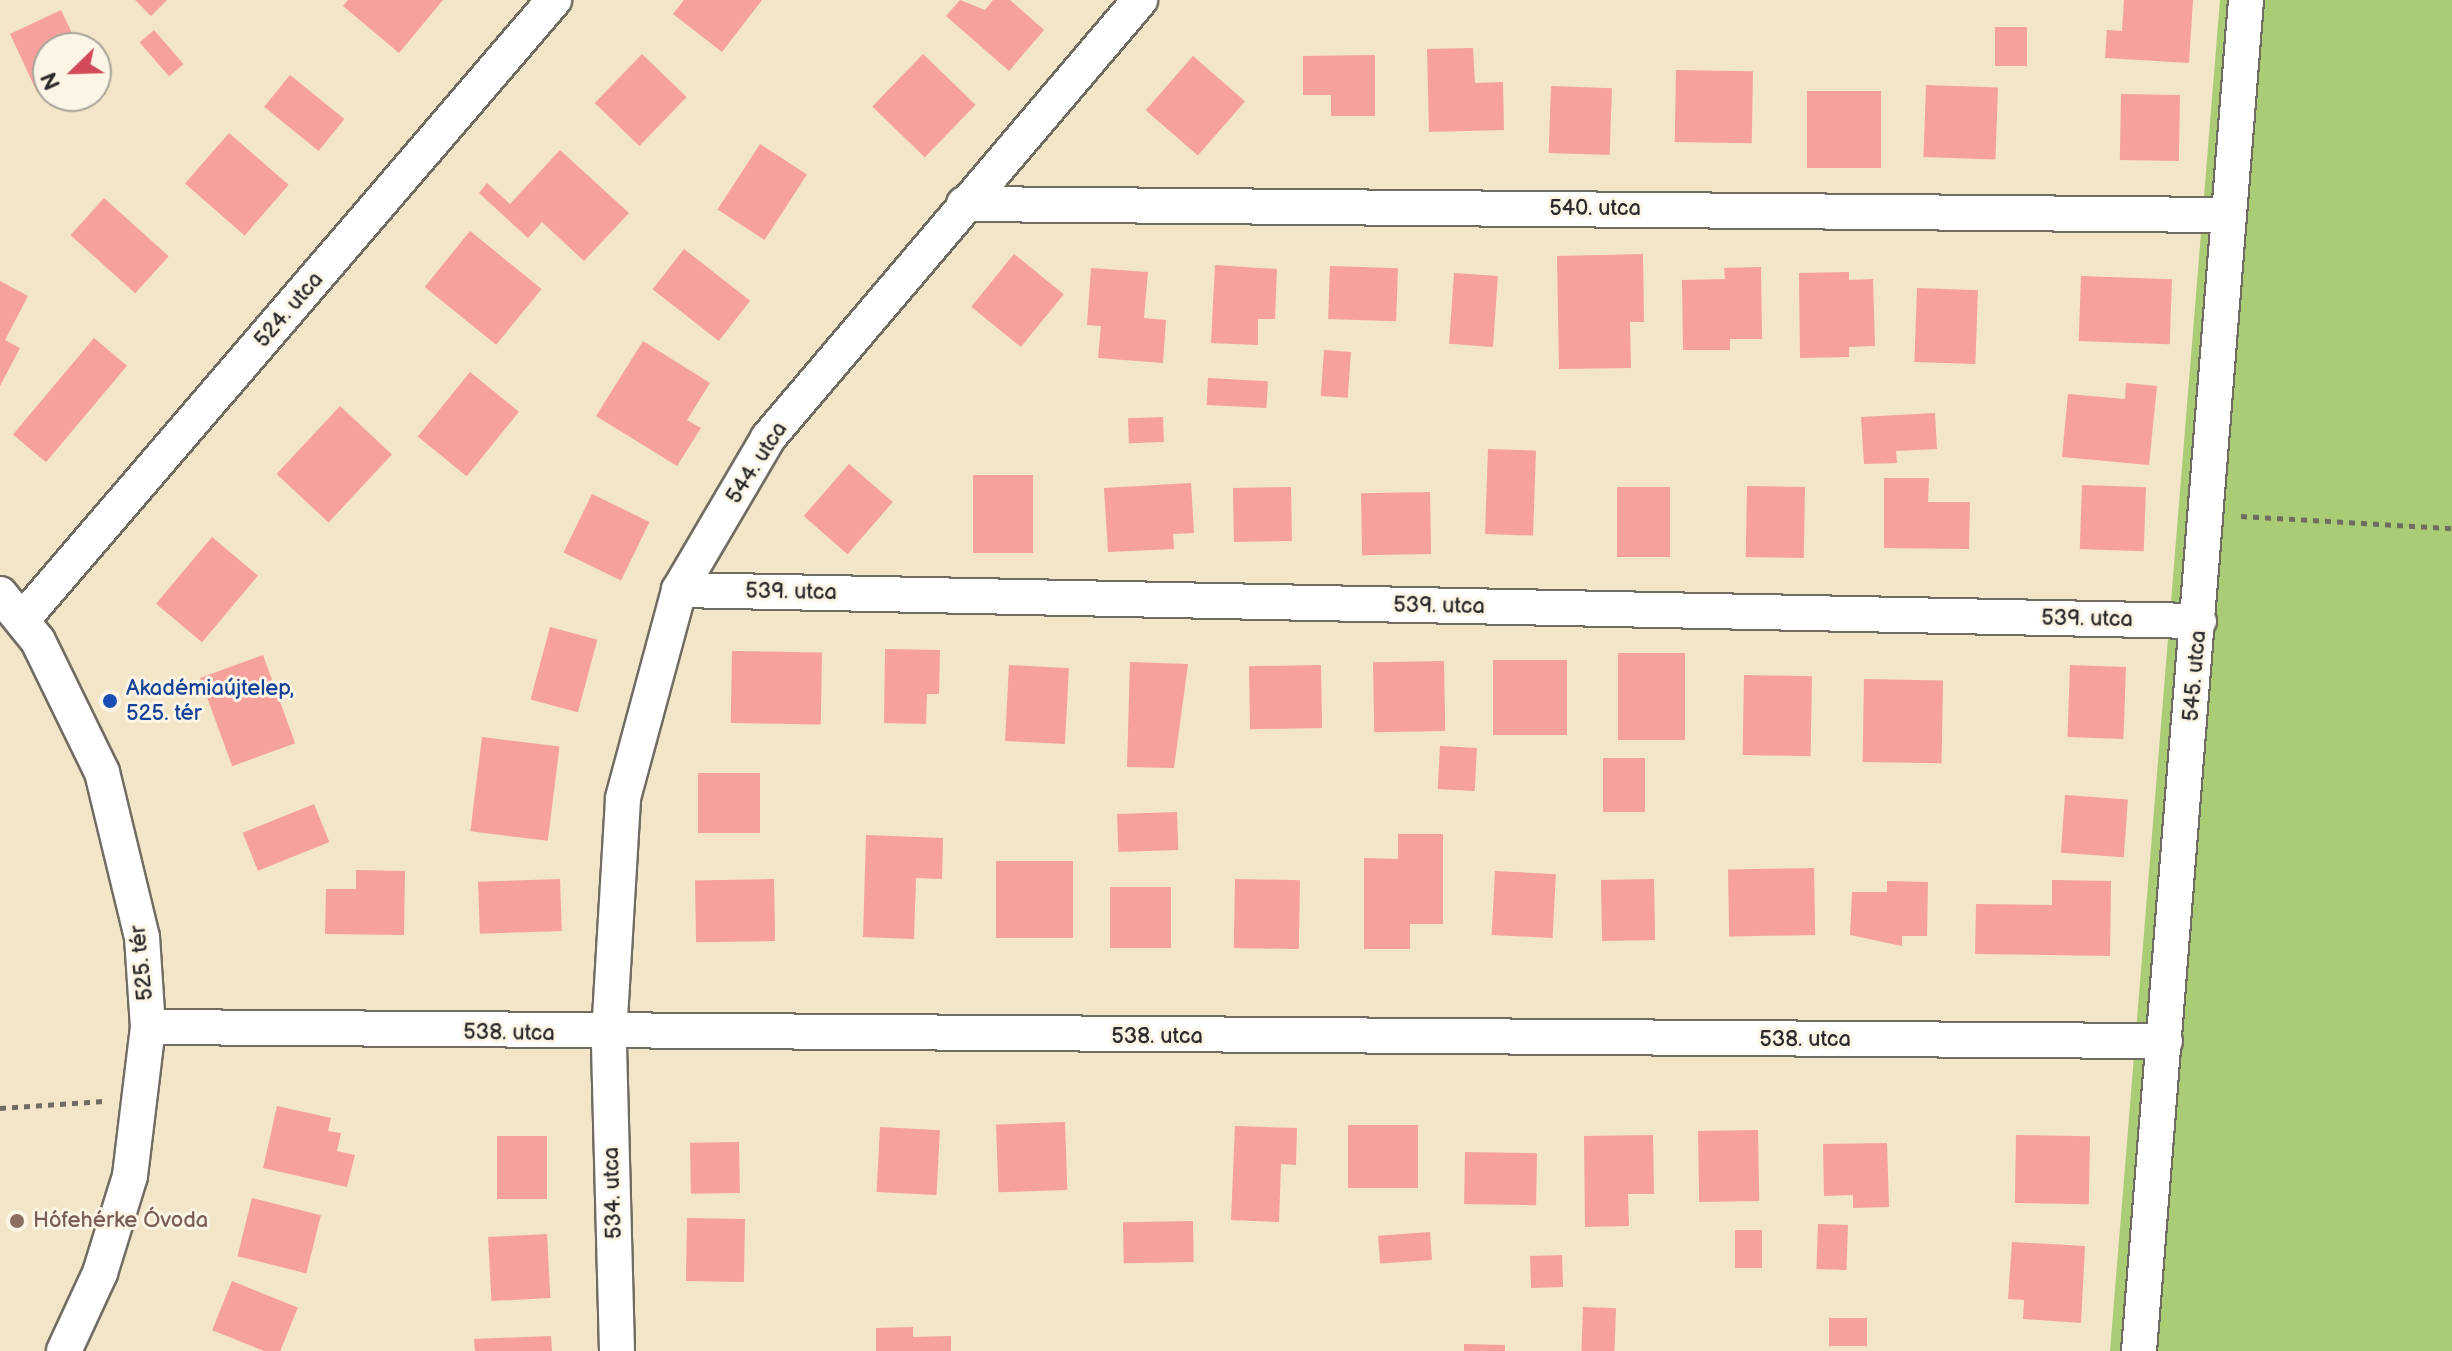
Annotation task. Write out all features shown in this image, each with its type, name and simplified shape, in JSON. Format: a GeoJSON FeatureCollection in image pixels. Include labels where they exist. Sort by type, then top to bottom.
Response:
{"type":"FeatureCollection","features":[{"type":"Feature","properties":{"kind":"street","name":"524. utca"},"geometry":{"type":"LineString","coordinates":[[23,619],[554,0]]}},
{"type":"Feature","properties":{"kind":"street","name":"544. utca"},"geometry":{"type":"LineString","coordinates":[[609,1035],[623,798],[679,590],[768,438],[1140,0]]}},
{"type":"Feature","properties":{"kind":"street","name":"545. utca"},"geometry":{"type":"LineString","coordinates":[[2139,1351],[2199,621],[2225,215],[2246,0]]}},
{"type":"Feature","properties":{"kind":"street","name":"540. utca"},"geometry":{"type":"LineString","coordinates":[[964,204],[2225,215]]}},
{"type":"Feature","properties":{"kind":"street","name":"539. utca"},"geometry":{"type":"LineString","coordinates":[[679,590],[2199,621]]}},
{"type":"Feature","properties":{"kind":"street","name":"525. tér"},"geometry":{"type":"LineString","coordinates":[[0,594],[23,619],[106,785],[142,937],[148,1027],[144,1098],[100,1273],[64,1351]]}},
{"type":"Feature","properties":{"kind":"street","name":"538. utca"},"geometry":{"type":"LineString","coordinates":[[148,1027],[609,1035],[2165,1041]]}},
{"type":"Feature","properties":{"kind":"street","name":"534. utca"},"geometry":{"type":"LineString","coordinates":[[609,1035],[617,1351]]}},
{"type":"Feature","properties":{"kind":"path"},"geometry":{"type":"LineString","coordinates":[[2206,515],[2452,528]]}},
{"type":"Feature","properties":{"kind":"path"},"geometry":{"type":"LineString","coordinates":[[0,1108],[144,1098]]}},
{"type":"Feature","properties":{"kind":"green space"},"geometry":{"type":"Polygon","coordinates":[[[2220,0],[2452,0],[2452,1351],[2110,1351],[2220,0]]]}},
{"type":"Feature","properties":{"kind":"building"},"geometry":{"type":"Polygon","coordinates":[[[135,0],[167,0],[151,16],[135,0]]]}},
{"type":"Feature","properties":{"kind":"building"},"geometry":{"type":"Polygon","coordinates":[[[348,0],[443,0],[399,53],[343,6],[348,0]]]}},
{"type":"Feature","properties":{"kind":"building"},"geometry":{"type":"Polygon","coordinates":[[[684,0],[762,0],[722,52],[673,14],[684,0]]]}},
{"type":"Feature","properties":{"kind":"building"},"geometry":{"type":"Polygon","coordinates":[[[960,0],[985,10],[993,0],[1010,0],[1044,30],[1009,71],[946,16],[960,0]]]}},
{"type":"Feature","properties":{"kind":"building"},"geometry":{"type":"Polygon","coordinates":[[[2124,0],[2193,0],[2189,63],[2105,58],[2107,30],[2122,31],[2124,0]]]}},
{"type":"Feature","properties":{"kind":"building"},"geometry":{"type":"Polygon","coordinates":[[[61,10],[72,32],[32,32],[32,81],[10,34],[61,10]]]}},
{"type":"Feature","properties":{"kind":"building"},"geometry":{"type":"Polygon","coordinates":[[[1995,27],[2027,27],[2027,66],[1995,66],[1995,27]]]}},
{"type":"Feature","properties":{"kind":"building"},"geometry":{"type":"Polygon","coordinates":[[[154,30],[184,64],[169,76],[140,42],[154,30]]]}},
{"type":"Feature","properties":{"kind":"building"},"geometry":{"type":"Polygon","coordinates":[[[1473,48],[1475,83],[1503,82],[1504,130],[1429,132],[1427,49],[1473,48]]]}},
{"type":"Feature","properties":{"kind":"building"},"geometry":{"type":"Polygon","coordinates":[[[642,54],[687,97],[639,146],[595,103],[642,54]]]}},
{"type":"Feature","properties":{"kind":"building"},"geometry":{"type":"Polygon","coordinates":[[[923,54],[976,105],[925,157],[872,107],[923,54]]]}},
{"type":"Feature","properties":{"kind":"building"},"geometry":{"type":"Polygon","coordinates":[[[1375,55],[1375,116],[1331,116],[1331,95],[1303,95],[1303,56],[1375,55]]]}},
{"type":"Feature","properties":{"kind":"building"},"geometry":{"type":"Polygon","coordinates":[[[1193,56],[1245,101],[1198,156],[1146,110],[1193,56]]]}},
{"type":"Feature","properties":{"kind":"building"},"geometry":{"type":"Polygon","coordinates":[[[1676,70],[1753,71],[1752,143],[1675,142],[1676,70]]]}},
{"type":"Feature","properties":{"kind":"building"},"geometry":{"type":"Polygon","coordinates":[[[290,75],[344,119],[319,151],[264,107],[290,75]]]}},
{"type":"Feature","properties":{"kind":"building"},"geometry":{"type":"Polygon","coordinates":[[[1926,85],[1998,88],[1995,159],[1923,157],[1926,85]]]}},
{"type":"Feature","properties":{"kind":"building"},"geometry":{"type":"Polygon","coordinates":[[[1551,86],[1612,88],[1610,155],[1549,153],[1551,86]]]}},
{"type":"Feature","properties":{"kind":"building"},"geometry":{"type":"Polygon","coordinates":[[[1807,91],[1881,91],[1881,168],[1807,168],[1807,91]]]}},
{"type":"Feature","properties":{"kind":"building"},"geometry":{"type":"Polygon","coordinates":[[[2121,94],[2180,95],[2179,161],[2120,160],[2121,94]]]}},
{"type":"Feature","properties":{"kind":"building"},"geometry":{"type":"Polygon","coordinates":[[[229,133],[289,185],[245,235],[185,184],[229,133]]]}},
{"type":"Feature","properties":{"kind":"building"},"geometry":{"type":"Polygon","coordinates":[[[760,144],[807,174],[764,240],[718,209],[760,144]]]}},
{"type":"Feature","properties":{"kind":"building"},"geometry":{"type":"Polygon","coordinates":[[[560,150],[629,213],[584,261],[542,222],[528,238],[479,193],[487,183],[510,204],[560,150]]]}},
{"type":"Feature","properties":{"kind":"building"},"geometry":{"type":"Polygon","coordinates":[[[104,198],[169,256],[135,293],[71,235],[104,198]]]}},
{"type":"Feature","properties":{"kind":"building"},"geometry":{"type":"Polygon","coordinates":[[[470,231],[541,289],[496,345],[425,287],[470,231]]]}},
{"type":"Feature","properties":{"kind":"building"},"geometry":{"type":"Polygon","coordinates":[[[684,249],[750,301],[719,341],[653,289],[684,249]]]}},
{"type":"Feature","properties":{"kind":"building"},"geometry":{"type":"Polygon","coordinates":[[[1014,254],[1064,294],[1021,347],[971,307],[1014,254]]]}},
{"type":"Feature","properties":{"kind":"building"},"geometry":{"type":"Polygon","coordinates":[[[1643,254],[1644,322],[1630,322],[1631,368],[1559,369],[1557,256],[1643,254]]]}},
{"type":"Feature","properties":{"kind":"building"},"geometry":{"type":"Polygon","coordinates":[[[1215,265],[1277,269],[1275,319],[1258,319],[1258,345],[1211,343],[1215,265]]]}},
{"type":"Feature","properties":{"kind":"building"},"geometry":{"type":"Polygon","coordinates":[[[1330,266],[1398,268],[1396,321],[1328,319],[1330,266]]]}},
{"type":"Feature","properties":{"kind":"building"},"geometry":{"type":"Polygon","coordinates":[[[1761,267],[1762,339],[1730,339],[1730,350],[1683,350],[1682,280],[1725,279],[1724,268],[1761,267]]]}},
{"type":"Feature","properties":{"kind":"building"},"geometry":{"type":"Polygon","coordinates":[[[1091,268],[1148,272],[1144,318],[1166,320],[1163,363],[1098,358],[1101,326],[1087,325],[1091,268]]]}},
{"type":"Feature","properties":{"kind":"building"},"geometry":{"type":"Polygon","coordinates":[[[1849,272],[1849,280],[1873,279],[1875,346],[1849,347],[1849,357],[1800,358],[1799,273],[1849,272]]]}},
{"type":"Feature","properties":{"kind":"building"},"geometry":{"type":"Polygon","coordinates":[[[1454,273],[1498,276],[1493,347],[1449,344],[1454,273]]]}},
{"type":"Feature","properties":{"kind":"building"},"geometry":{"type":"Polygon","coordinates":[[[2081,276],[2172,279],[2170,344],[2079,341],[2081,276]]]}},
{"type":"Feature","properties":{"kind":"building"},"geometry":{"type":"Polygon","coordinates":[[[0,281],[28,296],[5,340],[20,348],[0,386],[0,281]]]}},
{"type":"Feature","properties":{"kind":"building"},"geometry":{"type":"Polygon","coordinates":[[[1917,288],[1978,290],[1975,364],[1914,362],[1917,288]]]}},
{"type":"Feature","properties":{"kind":"building"},"geometry":{"type":"Polygon","coordinates":[[[94,338],[127,366],[46,462],[13,435],[94,338]]]}},
{"type":"Feature","properties":{"kind":"building"},"geometry":{"type":"Polygon","coordinates":[[[643,341],[710,383],[687,420],[701,428],[677,466],[596,416],[643,341]]]}},
{"type":"Feature","properties":{"kind":"building"},"geometry":{"type":"Polygon","coordinates":[[[1324,350],[1351,352],[1348,398],[1321,396],[1324,350]]]}},
{"type":"Feature","properties":{"kind":"building"},"geometry":{"type":"Polygon","coordinates":[[[470,372],[519,412],[467,476],[418,437],[470,372]]]}},
{"type":"Feature","properties":{"kind":"building"},"geometry":{"type":"Polygon","coordinates":[[[1208,378],[1268,381],[1267,408],[1207,405],[1208,378]]]}},
{"type":"Feature","properties":{"kind":"building"},"geometry":{"type":"Polygon","coordinates":[[[2126,383],[2157,386],[2149,465],[2062,457],[2068,394],[2125,399],[2126,383]]]}},
{"type":"Feature","properties":{"kind":"building"},"geometry":{"type":"Polygon","coordinates":[[[340,406],[392,454],[329,522],[277,474],[340,406]]]}},
{"type":"Feature","properties":{"kind":"building"},"geometry":{"type":"Polygon","coordinates":[[[1935,413],[1937,449],[1896,451],[1897,463],[1864,464],[1861,417],[1935,413]]]}},
{"type":"Feature","properties":{"kind":"building"},"geometry":{"type":"Polygon","coordinates":[[[1163,417],[1164,442],[1129,443],[1128,418],[1163,417]]]}},
{"type":"Feature","properties":{"kind":"building"},"geometry":{"type":"Polygon","coordinates":[[[1488,449],[1536,451],[1533,536],[1485,534],[1488,449]]]}},
{"type":"Feature","properties":{"kind":"building"},"geometry":{"type":"Polygon","coordinates":[[[849,464],[893,502],[848,554],[804,516],[849,464]]]}},
{"type":"Feature","properties":{"kind":"building"},"geometry":{"type":"Polygon","coordinates":[[[973,475],[1033,475],[1033,553],[973,553],[973,475]]]}},
{"type":"Feature","properties":{"kind":"building"},"geometry":{"type":"Polygon","coordinates":[[[1884,478],[1929,478],[1928,502],[1970,502],[1969,549],[1884,548],[1884,478]]]}},
{"type":"Feature","properties":{"kind":"building"},"geometry":{"type":"Polygon","coordinates":[[[1191,483],[1194,533],[1173,534],[1174,549],[1108,552],[1104,488],[1191,483]]]}},
{"type":"Feature","properties":{"kind":"building"},"geometry":{"type":"Polygon","coordinates":[[[2082,485],[2146,487],[2144,551],[2080,549],[2082,485]]]}},
{"type":"Feature","properties":{"kind":"building"},"geometry":{"type":"Polygon","coordinates":[[[1747,486],[1805,487],[1804,558],[1746,557],[1747,486]]]}},
{"type":"Feature","properties":{"kind":"building"},"geometry":{"type":"Polygon","coordinates":[[[1291,487],[1292,541],[1234,542],[1233,488],[1291,487]]]}},
{"type":"Feature","properties":{"kind":"building"},"geometry":{"type":"Polygon","coordinates":[[[1617,487],[1670,487],[1670,557],[1617,557],[1617,487]]]}},
{"type":"Feature","properties":{"kind":"building"},"geometry":{"type":"Polygon","coordinates":[[[1430,492],[1431,554],[1362,555],[1361,493],[1430,492]]]}},
{"type":"Feature","properties":{"kind":"building"},"geometry":{"type":"Polygon","coordinates":[[[592,494],[650,522],[621,580],[564,552],[592,494]]]}},
{"type":"Feature","properties":{"kind":"building"},"geometry":{"type":"Polygon","coordinates":[[[212,537],[258,576],[202,642],[156,604],[212,537]]]}},
{"type":"Feature","properties":{"kind":"building"},"geometry":{"type":"Polygon","coordinates":[[[550,627],[597,640],[578,712],[531,699],[550,627]]]}},
{"type":"Feature","properties":{"kind":"building"},"geometry":{"type":"Polygon","coordinates":[[[885,649],[940,650],[939,694],[927,694],[926,724],[884,723],[885,649]]]}},
{"type":"Feature","properties":{"kind":"building"},"geometry":{"type":"Polygon","coordinates":[[[732,651],[822,653],[821,725],[731,723],[732,651]]]}},
{"type":"Feature","properties":{"kind":"building"},"geometry":{"type":"Polygon","coordinates":[[[1618,653],[1685,653],[1685,740],[1618,740],[1618,653]]]}},
{"type":"Feature","properties":{"kind":"building"},"geometry":{"type":"Polygon","coordinates":[[[263,655],[295,743],[232,766],[200,678],[263,655]]]}},
{"type":"Feature","properties":{"kind":"building"},"geometry":{"type":"Polygon","coordinates":[[[1493,660],[1567,660],[1567,735],[1493,735],[1493,660]]]}},
{"type":"Feature","properties":{"kind":"building"},"geometry":{"type":"Polygon","coordinates":[[[1444,661],[1445,731],[1374,732],[1373,662],[1444,661]]]}},
{"type":"Feature","properties":{"kind":"building"},"geometry":{"type":"Polygon","coordinates":[[[1130,662],[1188,664],[1174,768],[1127,767],[1130,662]]]}},
{"type":"Feature","properties":{"kind":"building"},"geometry":{"type":"Polygon","coordinates":[[[1009,665],[1069,668],[1065,744],[1005,741],[1009,665]]]}},
{"type":"Feature","properties":{"kind":"building"},"geometry":{"type":"Polygon","coordinates":[[[1321,665],[1322,728],[1250,729],[1249,666],[1321,665]]]}},
{"type":"Feature","properties":{"kind":"building"},"geometry":{"type":"Polygon","coordinates":[[[2070,665],[2126,667],[2123,739],[2067,737],[2070,665]]]}},
{"type":"Feature","properties":{"kind":"building"},"geometry":{"type":"Polygon","coordinates":[[[1744,675],[1812,676],[1811,756],[1743,755],[1744,675]]]}},
{"type":"Feature","properties":{"kind":"building"},"geometry":{"type":"Polygon","coordinates":[[[1864,679],[1943,680],[1942,763],[1863,762],[1864,679]]]}},
{"type":"Feature","properties":{"kind":"building"},"geometry":{"type":"Polygon","coordinates":[[[482,737],[559,747],[548,841],[470,831],[482,737]]]}},
{"type":"Feature","properties":{"kind":"building"},"geometry":{"type":"Polygon","coordinates":[[[1440,746],[1477,748],[1475,791],[1438,789],[1440,746]]]}},
{"type":"Feature","properties":{"kind":"building"},"geometry":{"type":"Polygon","coordinates":[[[1603,758],[1645,758],[1645,812],[1603,812],[1603,758]]]}},
{"type":"Feature","properties":{"kind":"building"},"geometry":{"type":"Polygon","coordinates":[[[698,773],[760,773],[760,833],[698,833],[698,773]]]}},
{"type":"Feature","properties":{"kind":"building"},"geometry":{"type":"Polygon","coordinates":[[[2065,795],[2128,799],[2124,857],[2061,853],[2065,795]]]}},
{"type":"Feature","properties":{"kind":"building"},"geometry":{"type":"Polygon","coordinates":[[[314,804],[329,842],[258,871],[243,833],[314,804]]]}},
{"type":"Feature","properties":{"kind":"building"},"geometry":{"type":"Polygon","coordinates":[[[1177,812],[1178,850],[1118,852],[1117,814],[1177,812]]]}},
{"type":"Feature","properties":{"kind":"building"},"geometry":{"type":"Polygon","coordinates":[[[1398,834],[1443,834],[1443,924],[1410,924],[1410,949],[1364,949],[1364,858],[1398,859],[1398,834]]]}},
{"type":"Feature","properties":{"kind":"building"},"geometry":{"type":"Polygon","coordinates":[[[866,835],[943,838],[942,879],[916,878],[914,939],[863,937],[866,835]]]}},
{"type":"Feature","properties":{"kind":"building"},"geometry":{"type":"Polygon","coordinates":[[[996,861],[1073,861],[1073,938],[996,938],[996,861]]]}},
{"type":"Feature","properties":{"kind":"building"},"geometry":{"type":"Polygon","coordinates":[[[1814,868],[1815,935],[1729,936],[1728,870],[1814,868]]]}},
{"type":"Feature","properties":{"kind":"building"},"geometry":{"type":"Polygon","coordinates":[[[356,870],[405,871],[404,935],[325,934],[326,889],[356,889],[356,870]]]}},
{"type":"Feature","properties":{"kind":"building"},"geometry":{"type":"Polygon","coordinates":[[[1495,871],[1556,874],[1553,938],[1492,935],[1495,871]]]}},
{"type":"Feature","properties":{"kind":"building"},"geometry":{"type":"Polygon","coordinates":[[[560,879],[562,931],[480,934],[478,882],[560,879]]]}},
{"type":"Feature","properties":{"kind":"building"},"geometry":{"type":"Polygon","coordinates":[[[774,879],[775,941],[696,942],[695,880],[774,879]]]}},
{"type":"Feature","properties":{"kind":"building"},"geometry":{"type":"Polygon","coordinates":[[[1235,879],[1300,880],[1299,949],[1234,948],[1235,879]]]}},
{"type":"Feature","properties":{"kind":"building"},"geometry":{"type":"Polygon","coordinates":[[[1654,879],[1655,940],[1602,941],[1601,880],[1654,879]]]}},
{"type":"Feature","properties":{"kind":"building"},"geometry":{"type":"Polygon","coordinates":[[[2052,880],[2111,881],[2110,956],[1975,954],[1976,904],[2052,905],[2052,880]]]}},
{"type":"Feature","properties":{"kind":"building"},"geometry":{"type":"Polygon","coordinates":[[[1887,881],[1928,882],[1927,936],[1902,936],[1902,946],[1850,935],[1852,892],[1887,892],[1887,881]]]}},
{"type":"Feature","properties":{"kind":"building"},"geometry":{"type":"Polygon","coordinates":[[[1110,887],[1171,887],[1171,948],[1110,948],[1110,887]]]}},
{"type":"Feature","properties":{"kind":"building"},"geometry":{"type":"Polygon","coordinates":[[[277,1106],[331,1118],[328,1131],[341,1133],[337,1151],[355,1155],[347,1187],[263,1168],[277,1106]]]}},
{"type":"Feature","properties":{"kind":"building"},"geometry":{"type":"Polygon","coordinates":[[[1065,1122],[1067,1190],[998,1192],[996,1124],[1065,1122]]]}},
{"type":"Feature","properties":{"kind":"building"},"geometry":{"type":"Polygon","coordinates":[[[1348,1125],[1418,1125],[1418,1188],[1348,1188],[1348,1125]]]}},
{"type":"Feature","properties":{"kind":"building"},"geometry":{"type":"Polygon","coordinates":[[[1235,1126],[1297,1128],[1296,1165],[1281,1164],[1279,1222],[1231,1220],[1235,1126]]]}},
{"type":"Feature","properties":{"kind":"building"},"geometry":{"type":"Polygon","coordinates":[[[880,1127],[940,1130],[937,1195],[877,1192],[880,1127]]]}},
{"type":"Feature","properties":{"kind":"building"},"geometry":{"type":"Polygon","coordinates":[[[1758,1130],[1759,1201],[1699,1202],[1698,1131],[1758,1130]]]}},
{"type":"Feature","properties":{"kind":"building"},"geometry":{"type":"Polygon","coordinates":[[[1653,1135],[1654,1194],[1628,1194],[1629,1226],[1585,1227],[1584,1136],[1653,1135]]]}},
{"type":"Feature","properties":{"kind":"building"},"geometry":{"type":"Polygon","coordinates":[[[2016,1135],[2090,1136],[2089,1204],[2015,1203],[2016,1135]]]}},
{"type":"Feature","properties":{"kind":"building"},"geometry":{"type":"Polygon","coordinates":[[[497,1136],[547,1136],[547,1199],[497,1199],[497,1136]]]}},
{"type":"Feature","properties":{"kind":"building"},"geometry":{"type":"Polygon","coordinates":[[[739,1142],[740,1193],[691,1194],[690,1143],[739,1142]]]}},
{"type":"Feature","properties":{"kind":"building"},"geometry":{"type":"Polygon","coordinates":[[[1887,1143],[1889,1207],[1853,1208],[1853,1195],[1824,1196],[1823,1144],[1887,1143]]]}},
{"type":"Feature","properties":{"kind":"building"},"geometry":{"type":"Polygon","coordinates":[[[1465,1152],[1537,1153],[1536,1205],[1464,1204],[1465,1152]]]}},
{"type":"Feature","properties":{"kind":"building"},"geometry":{"type":"Polygon","coordinates":[[[252,1198],[321,1215],[306,1273],[237,1256],[252,1198]]]}},
{"type":"Feature","properties":{"kind":"building"},"geometry":{"type":"Polygon","coordinates":[[[687,1218],[745,1219],[744,1282],[686,1281],[687,1218]]]}},
{"type":"Feature","properties":{"kind":"building"},"geometry":{"type":"Polygon","coordinates":[[[1193,1221],[1194,1262],[1124,1263],[1123,1222],[1193,1221]]]}},
{"type":"Feature","properties":{"kind":"building"},"geometry":{"type":"Polygon","coordinates":[[[1818,1224],[1848,1225],[1846,1270],[1816,1269],[1818,1224]]]}},
{"type":"Feature","properties":{"kind":"building"},"geometry":{"type":"Polygon","coordinates":[[[1735,1230],[1762,1230],[1762,1268],[1735,1268],[1735,1230]]]}},
{"type":"Feature","properties":{"kind":"building"},"geometry":{"type":"Polygon","coordinates":[[[1430,1232],[1432,1260],[1380,1264],[1378,1236],[1430,1232]]]}},
{"type":"Feature","properties":{"kind":"building"},"geometry":{"type":"Polygon","coordinates":[[[547,1234],[550,1298],[491,1301],[488,1237],[547,1234]]]}},
{"type":"Feature","properties":{"kind":"building"},"geometry":{"type":"Polygon","coordinates":[[[2012,1242],[2085,1246],[2081,1323],[2023,1319],[2024,1300],[2008,1299],[2012,1242]]]}},
{"type":"Feature","properties":{"kind":"building"},"geometry":{"type":"Polygon","coordinates":[[[1562,1255],[1563,1287],[1531,1288],[1530,1256],[1562,1255]]]}},
{"type":"Feature","properties":{"kind":"building"},"geometry":{"type":"Polygon","coordinates":[[[232,1281],[298,1308],[280,1351],[264,1351],[212,1330],[232,1281]]]}},
{"type":"Feature","properties":{"kind":"building"},"geometry":{"type":"Polygon","coordinates":[[[1583,1307],[1616,1308],[1614,1351],[1581,1351],[1583,1307]]]}},
{"type":"Feature","properties":{"kind":"building"},"geometry":{"type":"Polygon","coordinates":[[[1829,1318],[1867,1318],[1867,1346],[1829,1346],[1829,1318]]]}},
{"type":"Feature","properties":{"kind":"building"},"geometry":{"type":"Polygon","coordinates":[[[913,1327],[913,1337],[951,1336],[951,1351],[876,1351],[876,1328],[913,1327]]]}},
{"type":"Feature","properties":{"kind":"building"},"geometry":{"type":"Polygon","coordinates":[[[551,1336],[552,1351],[475,1351],[474,1339],[551,1336]]]}},
{"type":"Feature","properties":{"kind":"building"},"geometry":{"type":"Polygon","coordinates":[[[1464,1344],[1505,1345],[1505,1351],[1464,1351],[1464,1344]]]}},
{"type":"Feature","properties":{"kind":"place","name":"Akadémiaújtelep, 525. tér"},"geometry":{"type":"Point","coordinates":[110,701]}},
{"type":"Feature","properties":{"kind":"place","name":"Hófehérke Óvoda"},"geometry":{"type":"Point","coordinates":[17,1221]}}]}
